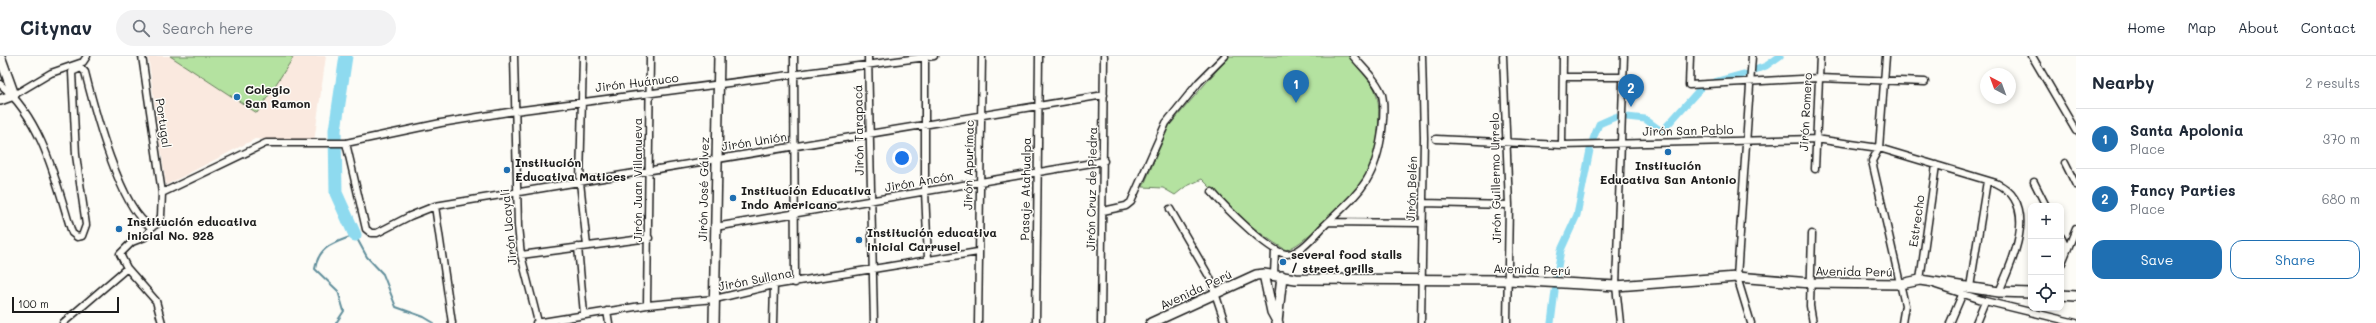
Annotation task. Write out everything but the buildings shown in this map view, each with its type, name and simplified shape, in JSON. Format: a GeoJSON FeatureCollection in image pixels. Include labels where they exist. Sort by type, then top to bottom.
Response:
{"type":"FeatureCollection","features":[{"type":"Feature","properties":{"kind":"street"},"geometry":{"type":"LineString","coordinates":[[0,56],[14,95],[48,156],[72,233],[76,237],[82,236],[85,232],[86,225],[76,155],[72,72],[82,65],[87,56]]}},
{"type":"Feature","properties":{"kind":"street","name":"Portugal"},"geometry":{"type":"LineString","coordinates":[[127,268],[120,254],[123,249],[145,237],[152,227],[157,224],[161,216],[162,193],[142,56]]}},
{"type":"Feature","properties":{"kind":"street","name":"Jirón Ucayali"},"geometry":{"type":"LineString","coordinates":[[514,56],[516,194],[521,255],[537,323]]}},
{"type":"Feature","properties":{"kind":"street"},"geometry":{"type":"LineString","coordinates":[[583,56],[580,182],[587,246]]}},
{"type":"Feature","properties":{"kind":"street","name":"Jirón Juan Villanueva"},"geometry":{"type":"LineString","coordinates":[[647,305],[650,56]]}},
{"type":"Feature","properties":{"kind":"street","name":"Jirón José Gálvez"},"geometry":{"type":"LineString","coordinates":[[714,323],[719,56]]}},
{"type":"Feature","properties":{"kind":"street"},"geometry":{"type":"LineString","coordinates":[[794,56],[793,213],[795,283]]}},
{"type":"Feature","properties":{"kind":"street","name":"Jirón Tarapacá"},"geometry":{"type":"LineString","coordinates":[[868,56],[874,323]]}},
{"type":"Feature","properties":{"kind":"street","name":"Jirón Huánuco"},"geometry":{"type":"LineString","coordinates":[[162,193],[266,143],[344,143],[441,123],[515,111],[934,56]]}},
{"type":"Feature","properties":{"kind":"street","name":"Jirón Apurímac"},"geometry":{"type":"LineString","coordinates":[[978,323],[982,56]]}},
{"type":"Feature","properties":{"kind":"street","name":"Pasaje Atahualpa"},"geometry":{"type":"LineString","coordinates":[[1036,323],[1039,56]]}},
{"type":"Feature","properties":{"kind":"street","name":"Jirón Cruz de Piedra"},"geometry":{"type":"LineString","coordinates":[[1101,323],[1104,56]]}},
{"type":"Feature","properties":{"kind":"street"},"geometry":{"type":"LineString","coordinates":[[1103,211],[1126,206],[1131,202],[1166,123],[1199,82],[1226,56]]}},
{"type":"Feature","properties":{"kind":"street"},"geometry":{"type":"LineString","coordinates":[[1212,192],[1229,211],[1275,250],[1286,254],[1300,249],[1360,192],[1371,176],[1378,156],[1384,112],[1382,94],[1353,56]]}},
{"type":"Feature","properties":{"kind":"street","name":"Jirón Belén"},"geometry":{"type":"LineString","coordinates":[[1421,323],[1421,223],[1423,203],[1424,138],[1422,56]]}},
{"type":"Feature","properties":{"kind":"street","name":"Jirón Guillermo Urrelo"},"geometry":{"type":"LineString","coordinates":[[1503,56],[1508,142],[1509,205],[1507,323]]}},
{"type":"Feature","properties":{"kind":"street"},"geometry":{"type":"LineString","coordinates":[[1562,145],[1563,56]]}},
{"type":"Feature","properties":{"kind":"street"},"geometry":{"type":"LineString","coordinates":[[1620,323],[1616,286],[1624,56]]}},
{"type":"Feature","properties":{"kind":"street"},"geometry":{"type":"LineString","coordinates":[[1690,56],[1689,85],[1819,78],[1926,82]]}},
{"type":"Feature","properties":{"kind":"street"},"geometry":{"type":"LineString","coordinates":[[1751,323],[1737,277],[1752,56]]}},
{"type":"Feature","properties":{"kind":"street","name":"Jirón Romero"},"geometry":{"type":"LineString","coordinates":[[1814,169],[1820,56]]}},
{"type":"Feature","properties":{"kind":"street"},"geometry":{"type":"LineString","coordinates":[[1886,56],[1879,148],[1872,161],[1901,284],[1905,306],[1902,323]]}},
{"type":"Feature","properties":{"kind":"street"},"geometry":{"type":"LineString","coordinates":[[2032,56],[2076,131]]}},
{"type":"Feature","properties":{"kind":"street"},"geometry":{"type":"LineString","coordinates":[[925,57],[924,124],[928,259]]}},
{"type":"Feature","properties":{"kind":"street"},"geometry":{"type":"LineString","coordinates":[[0,100],[14,95],[51,73],[82,65]]}},
{"type":"Feature","properties":{"kind":"street"},"geometry":{"type":"LineString","coordinates":[[82,65],[99,127],[117,176],[139,216],[145,224],[152,227]]}},
{"type":"Feature","properties":{"kind":"street"},"geometry":{"type":"LineString","coordinates":[[1563,77],[1623,77]]}},
{"type":"Feature","properties":{"kind":"street"},"geometry":{"type":"LineString","coordinates":[[0,84],[14,95]]}},
{"type":"Feature","properties":{"kind":"street","name":"Jirón Unión"},"geometry":{"type":"LineString","coordinates":[[344,143],[366,229],[371,233],[383,232],[410,216],[435,206],[516,194],[648,170],[1104,95]]}},
{"type":"Feature","properties":{"kind":"street","name":"Jirón San Pablo"},"geometry":{"type":"LineString","coordinates":[[1436,139],[1562,145],[1746,142],[1816,139],[1879,148],[2000,185],[2009,191],[2020,221],[2019,241],[1999,292]]}},
{"type":"Feature","properties":{"kind":"street","name":"Jirón Ancón"},"geometry":{"type":"LineString","coordinates":[[715,226],[872,201],[1104,161]]}},
{"type":"Feature","properties":{"kind":"street"},"geometry":{"type":"LineString","coordinates":[[2065,163],[2076,185]]}},
{"type":"Feature","properties":{"kind":"street","name":"Estrecho"},"geometry":{"type":"LineString","coordinates":[[1920,280],[1936,165]]}},
{"type":"Feature","properties":{"kind":"street"},"geometry":{"type":"LineString","coordinates":[[1970,287],[1987,181]]}},
{"type":"Feature","properties":{"kind":"street"},"geometry":{"type":"LineString","coordinates":[[2034,182],[2044,203]]}},
{"type":"Feature","properties":{"kind":"street"},"geometry":{"type":"LineString","coordinates":[[1423,203],[1509,205]]}},
{"type":"Feature","properties":{"kind":"street"},"geometry":{"type":"LineString","coordinates":[[435,206],[452,323]]}},
{"type":"Feature","properties":{"kind":"street"},"geometry":{"type":"LineString","coordinates":[[1170,209],[1203,263],[1216,294],[1225,323]]}},
{"type":"Feature","properties":{"kind":"street"},"geometry":{"type":"LineString","coordinates":[[1328,222],[1421,223]]}},
{"type":"Feature","properties":{"kind":"street"},"geometry":{"type":"LineString","coordinates":[[2064,257],[2076,229]]}},
{"type":"Feature","properties":{"kind":"street"},"geometry":{"type":"LineString","coordinates":[[1812,234],[1811,283],[1813,323]]}},
{"type":"Feature","properties":{"kind":"street"},"geometry":{"type":"LineString","coordinates":[[521,255],[649,238]]}},
{"type":"Feature","properties":{"kind":"street"},"geometry":{"type":"LineString","coordinates":[[2062,239],[2067,249]]}},
{"type":"Feature","properties":{"kind":"street"},"geometry":{"type":"LineString","coordinates":[[578,247],[584,314]]}},
{"type":"Feature","properties":{"kind":"street"},"geometry":{"type":"LineString","coordinates":[[1275,250],[1278,276],[1277,323]]}},
{"type":"Feature","properties":{"kind":"street","name":"Jirón Sullana"},"geometry":{"type":"LineString","coordinates":[[537,323],[553,322],[584,314],[647,305],[715,299],[774,285],[795,283],[928,259],[978,252]]}},
{"type":"Feature","properties":{"kind":"street"},"geometry":{"type":"LineString","coordinates":[[63,323],[127,268],[156,301],[162,323]]}},
{"type":"Feature","properties":{"kind":"street"},"geometry":{"type":"LineString","coordinates":[[1264,274],[1272,312],[1277,323]]}},
{"type":"Feature","properties":{"kind":"street","name":"Avenida Perú"},"geometry":{"type":"LineString","coordinates":[[1152,323],[1256,275],[1264,274],[1296,279],[1508,280],[1616,286],[1737,277],[1811,283],[1901,284],[1920,280]]}},
{"type":"Feature","properties":{"kind":"street"},"geometry":{"type":"LineString","coordinates":[[1920,280],[1999,292],[2028,293]]}},
{"type":"Feature","properties":{"kind":"street"},"geometry":{"type":"LineString","coordinates":[[1932,282],[1962,295],[1985,302],[2076,323]]}},
{"type":"Feature","properties":{"kind":"street"},"geometry":{"type":"LineString","coordinates":[[773,323],[774,285]]}},
{"type":"Feature","properties":{"kind":"street"},"geometry":{"type":"LineString","coordinates":[[1950,323],[1962,295]]}},
{"type":"Feature","properties":{"kind":"street"},"geometry":{"type":"LineString","coordinates":[[2064,295],[2076,296]]}},
{"type":"Feature","properties":{"kind":"street"},"geometry":{"type":"LineString","coordinates":[[1976,323],[1985,302]]}},
{"type":"Feature","properties":{"kind":"street"},"geometry":{"type":"LineString","coordinates":[[607,311],[609,323]]}},
{"type":"Feature","properties":{"kind":"street"},"geometry":{"type":"LineString","coordinates":[[2035,323],[2036,315]]}},
{"type":"Feature","properties":{"kind":"shaded area","name":"Colegio San Ramon"},"geometry":{"type":"Polygon","coordinates":[[[148,56],[326,56],[314,142],[255,139],[166,185],[148,56]]]}},
{"type":"Feature","properties":{"kind":"green space"},"geometry":{"type":"Polygon","coordinates":[[[170,56],[290,56],[293,58],[257,113],[170,56]]]}},
{"type":"Feature","properties":{"kind":"green space"},"geometry":{"type":"Polygon","coordinates":[[[1229,56],[1349,56],[1360,66],[1367,76],[1373,85],[1376,95],[1379,115],[1375,159],[1370,173],[1359,189],[1342,205],[1302,241],[1286,250],[1274,243],[1252,226],[1202,179],[1185,187],[1175,195],[1163,188],[1143,187],[1169,126],[1229,56]]]}},
{"type":"Feature","properties":{"kind":"waterway"},"geometry":{"type":"LineString","coordinates":[[346,56],[335,130],[336,193],[355,235]]}},
{"type":"Feature","properties":{"kind":"waterway"},"geometry":{"type":"LineString","coordinates":[[1752,71],[1766,66],[1780,56]]}},
{"type":"Feature","properties":{"kind":"waterway"},"geometry":{"type":"LineString","coordinates":[[1711,83],[1744,74]]}},
{"type":"Feature","properties":{"kind":"waterway"},"geometry":{"type":"LineString","coordinates":[[1627,117],[1645,119],[1660,130],[1664,129],[1700,89]]}},
{"type":"Feature","properties":{"kind":"waterway"},"geometry":{"type":"LineString","coordinates":[[1593,139],[1599,124],[1615,117]]}},
{"type":"Feature","properties":{"kind":"waterway"},"geometry":{"type":"LineString","coordinates":[[1556,278],[1561,250],[1577,215],[1590,150]]}},
{"type":"Feature","properties":{"kind":"waterway"},"geometry":{"type":"LineString","coordinates":[[336,323],[344,311],[338,291],[315,269],[317,261],[324,250],[335,243],[355,235],[367,257],[383,274],[396,307],[424,317],[434,323]]}},
{"type":"Feature","properties":{"kind":"waterway"},"geometry":{"type":"LineString","coordinates":[[1551,323],[1555,291]]}},
{"type":"Feature","properties":{"kind":"place","name":"Colegio San Ramon"},"geometry":{"type":"Point","coordinates":[237,97]}},
{"type":"Feature","properties":{"kind":"place","name":"Santa Apolonia"},"geometry":{"type":"Point","coordinates":[1296,103]}},
{"type":"Feature","properties":{"kind":"place","name":"Fancy Parties"},"geometry":{"type":"Point","coordinates":[1631,107]}},
{"type":"Feature","properties":{"kind":"place","name":"Institución Educativa San Antonio"},"geometry":{"type":"Point","coordinates":[1668,152]}},
{"type":"Feature","properties":{"kind":"place","name":"Institución Educativa Matices"},"geometry":{"type":"Point","coordinates":[507,170]}},
{"type":"Feature","properties":{"kind":"place","name":"Institución Educativa Indo Americano"},"geometry":{"type":"Point","coordinates":[733,198]}},
{"type":"Feature","properties":{"kind":"place","name":"Institución educativa inicial No. 928"},"geometry":{"type":"Point","coordinates":[119,229]}},
{"type":"Feature","properties":{"kind":"place","name":"Institución educativa inicial Carrusel"},"geometry":{"type":"Point","coordinates":[859,240]}},
{"type":"Feature","properties":{"kind":"place","name":"several food stalls / street grills"},"geometry":{"type":"Point","coordinates":[1283,262]}}]}
